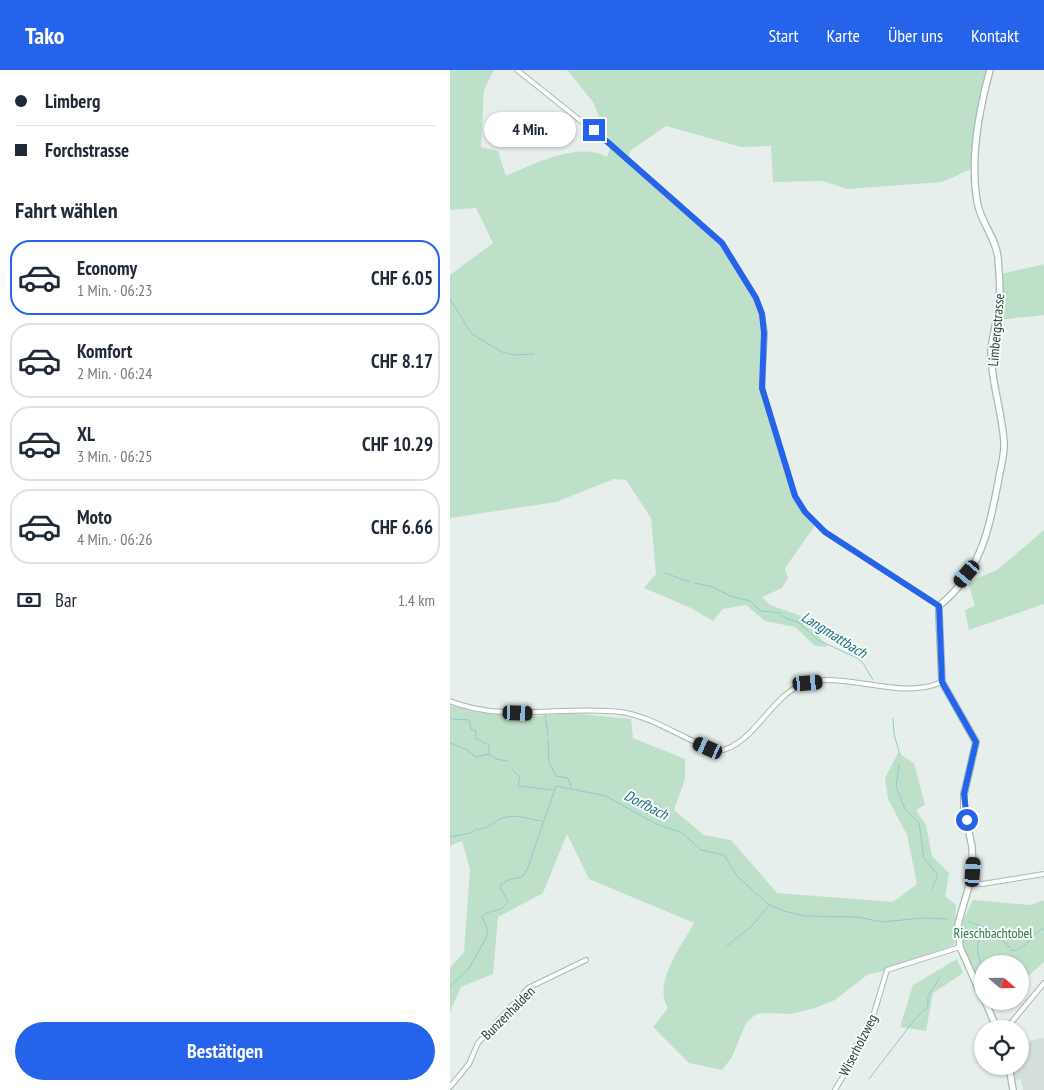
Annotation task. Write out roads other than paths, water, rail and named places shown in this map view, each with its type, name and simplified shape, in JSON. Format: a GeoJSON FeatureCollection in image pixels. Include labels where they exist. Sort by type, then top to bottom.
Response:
{"type":"FeatureCollection","features":[{"type":"Feature","properties":{"kind":"street"},"geometry":{"type":"LineString","coordinates":[[517,70],[611,145],[662,192],[712,233],[731,255],[756,298],[762,314],[764,333],[762,388],[795,496],[805,512],[825,532],[939,606],[942,682],[976,742],[964,794],[964,807],[974,860],[958,924],[960,947],[974,979]]}},
{"type":"Feature","properties":{"kind":"street","name":"Limbergstrasse"},"geometry":{"type":"LineString","coordinates":[[939,606],[959,584],[979,557],[987,538],[1004,442],[992,371],[993,334],[999,304],[998,254],[995,243],[982,218],[977,202],[976,184],[979,112],[990,70]]}},
{"type":"Feature","properties":{"kind":"street"},"geometry":{"type":"LineString","coordinates":[[450,701],[482,709],[508,712],[530,713],[556,710],[620,712],[719,751],[730,749],[740,742],[791,692],[802,685],[840,682],[913,689],[942,682]]}},
{"type":"Feature","properties":{"kind":"street"},"geometry":{"type":"LineString","coordinates":[[970,882],[982,884],[1044,874]]}},
{"type":"Feature","properties":{"kind":"street","name":"Wiserholzweg"},"geometry":{"type":"LineString","coordinates":[[836,1090],[851,1063],[856,1046],[871,1023],[888,970],[960,947]]}},
{"type":"Feature","properties":{"kind":"street","name":"Bunzenhalden"},"geometry":{"type":"LineString","coordinates":[[450,1087],[469,1064],[478,1043],[528,988],[586,960]]}},
{"type":"Feature","properties":{"kind":"street"},"geometry":{"type":"LineString","coordinates":[[1013,1020],[1044,983]]}},
{"type":"Feature","properties":{"kind":"street"},"geometry":{"type":"LineString","coordinates":[[1010,1075],[1013,1090]]}},
{"type":"Feature","properties":{"kind":"waterway"},"geometry":{"type":"LineString","coordinates":[[450,299],[472,334],[502,352],[514,355],[534,354]]}},
{"type":"Feature","properties":{"kind":"waterway","name":"Langmattbach"},"geometry":{"type":"LineString","coordinates":[[665,573],[690,582]]}},
{"type":"Feature","properties":{"kind":"waterway","name":"Langmattbach"},"geometry":{"type":"LineString","coordinates":[[695,583],[713,587],[730,596],[750,601],[761,611],[780,613],[787,619],[798,622],[818,640],[857,658],[863,663],[873,680]]}},
{"type":"Feature","properties":{"kind":"waterway"},"geometry":{"type":"LineString","coordinates":[[545,714],[548,735]]}},
{"type":"Feature","properties":{"kind":"waterway"},"geometry":{"type":"LineString","coordinates":[[450,716],[452,719],[469,720],[471,729],[476,731],[475,738],[489,745],[489,754]]}},
{"type":"Feature","properties":{"kind":"waterway","name":"Langmattbach"},"geometry":{"type":"LineString","coordinates":[[893,719],[894,734],[900,755]]}},
{"type":"Feature","properties":{"kind":"waterway"},"geometry":{"type":"LineString","coordinates":[[548,739],[549,762],[556,776],[568,778],[571,787]]}},
{"type":"Feature","properties":{"kind":"waterway"},"geometry":{"type":"LineString","coordinates":[[450,743],[467,750],[476,757],[489,754],[496,759],[507,761]]}},
{"type":"Feature","properties":{"kind":"waterway","name":"Langmattbach"},"geometry":{"type":"LineString","coordinates":[[899,765],[896,787],[905,809],[919,823],[924,858],[938,875],[932,889]]}},
{"type":"Feature","properties":{"kind":"waterway"},"geometry":{"type":"LineString","coordinates":[[511,768],[520,777],[518,786],[554,790]]}},
{"type":"Feature","properties":{"kind":"waterway","name":"Dorfbach"},"geometry":{"type":"LineString","coordinates":[[450,986],[468,970],[486,938],[488,931],[482,916],[499,910],[508,901],[500,888],[501,884],[511,879],[522,877],[527,870],[556,786],[606,796],[656,824],[681,832],[701,850],[724,855],[738,877],[769,905],[784,911],[805,916],[857,917],[883,922],[922,918],[948,919]]}},
{"type":"Feature","properties":{"kind":"waterway"},"geometry":{"type":"LineString","coordinates":[[450,837],[471,833],[476,829],[488,827],[510,816],[542,821]]}},
{"type":"Feature","properties":{"kind":"waterway"},"geometry":{"type":"LineString","coordinates":[[727,946],[752,926],[769,905]]}},
{"type":"Feature","properties":{"kind":"waterway","name":"Dorfbach"},"geometry":{"type":"LineString","coordinates":[[969,922],[993,930],[1013,951],[1018,950],[1044,928]]}},
{"type":"Feature","properties":{"kind":"waterway"},"geometry":{"type":"LineString","coordinates":[[979,955],[978,943],[988,929]]}},
{"type":"Feature","properties":{"kind":"waterway"},"geometry":{"type":"LineString","coordinates":[[869,1079],[915,1019],[928,1007],[928,996],[940,977]]}},
{"type":"Feature","properties":{"kind":"park label","name":"Rieschbachtobel"},"geometry":{"type":"Point","coordinates":[993,933]}}]}
